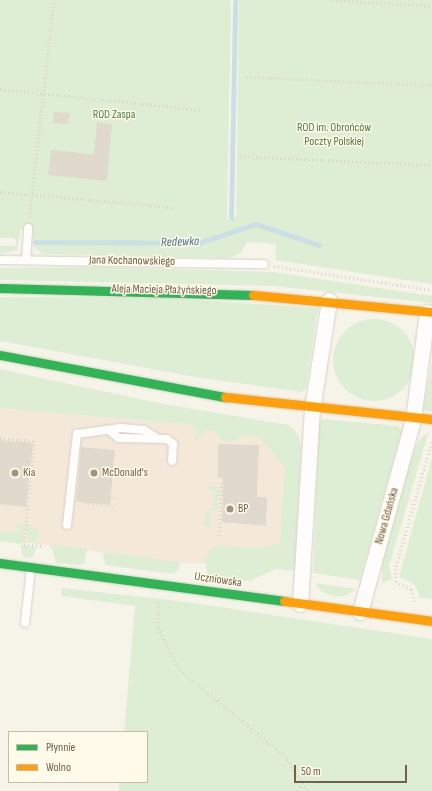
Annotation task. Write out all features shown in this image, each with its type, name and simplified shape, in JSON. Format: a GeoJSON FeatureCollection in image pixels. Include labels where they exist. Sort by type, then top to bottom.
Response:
{"type":"FeatureCollection","features":[{"type":"Feature","properties":{"kind":"main road","name":"Aleja Macieja Płażyńskiego"},"geometry":{"type":"LineString","coordinates":[[0,288],[227,292],[329,300],[430,312]]}},
{"type":"Feature","properties":{"kind":"main road"},"geometry":{"type":"LineString","coordinates":[[0,355],[155,386],[312,409],[432,420]]}},
{"type":"Feature","properties":{"kind":"main road","name":"Uczniowska"},"geometry":{"type":"LineString","coordinates":[[0,563],[432,621]]}},
{"type":"Feature","properties":{"kind":"street"},"geometry":{"type":"LineString","coordinates":[[300,604],[312,409],[329,300]]}},
{"type":"Feature","properties":{"kind":"street","name":"Aleja Macieja Płażyńskiego"},"geometry":{"type":"LineString","coordinates":[[414,419],[430,312]]}},
{"type":"Feature","properties":{"kind":"street","name":"Nowa Gdańska"},"geometry":{"type":"LineString","coordinates":[[360,612],[414,419]]}},
{"type":"Feature","properties":{"kind":"lane"},"geometry":{"type":"LineString","coordinates":[[26,260],[28,228]]}},
{"type":"Feature","properties":{"kind":"lane","name":"Jana Kochanowskiego"},"geometry":{"type":"LineString","coordinates":[[0,260],[264,264]]}},
{"type":"Feature","properties":{"kind":"lane"},"geometry":{"type":"LineString","coordinates":[[67,525],[76,436],[83,430],[111,432],[121,428],[144,430],[155,437],[167,439],[173,444],[172,461]]}},
{"type":"Feature","properties":{"kind":"lane"},"geometry":{"type":"LineString","coordinates":[[25,623],[31,568]]}},
{"type":"Feature","properties":{"kind":"path"},"geometry":{"type":"LineString","coordinates":[[28,228],[54,0]]}},
{"type":"Feature","properties":{"kind":"path"},"geometry":{"type":"LineString","coordinates":[[332,0],[432,6]]}},
{"type":"Feature","properties":{"kind":"path"},"geometry":{"type":"LineString","coordinates":[[246,77],[432,85]]}},
{"type":"Feature","properties":{"kind":"path"},"geometry":{"type":"LineString","coordinates":[[0,89],[203,110]]}},
{"type":"Feature","properties":{"kind":"path"},"geometry":{"type":"LineString","coordinates":[[240,156],[432,165]]}},
{"type":"Feature","properties":{"kind":"path"},"geometry":{"type":"LineString","coordinates":[[0,192],[173,207]]}},
{"type":"Feature","properties":{"kind":"path"},"geometry":{"type":"LineString","coordinates":[[264,264],[432,290]]}},
{"type":"Feature","properties":{"kind":"path"},"geometry":{"type":"LineString","coordinates":[[0,438],[35,441],[24,544],[44,546]]}},
{"type":"Feature","properties":{"kind":"path"},"geometry":{"type":"LineString","coordinates":[[414,602],[411,588],[396,582],[395,570],[432,440]]}},
{"type":"Feature","properties":{"kind":"path"},"geometry":{"type":"LineString","coordinates":[[219,536],[221,480]]}},
{"type":"Feature","properties":{"kind":"path"},"geometry":{"type":"LineString","coordinates":[[110,497],[115,498]]}},
{"type":"Feature","properties":{"kind":"path"},"geometry":{"type":"LineString","coordinates":[[85,502],[114,507]]}},
{"type":"Feature","properties":{"kind":"path"},"geometry":{"type":"LineString","coordinates":[[159,595],[158,628],[180,670],[285,756],[301,785],[308,791]]}},
{"type":"Feature","properties":{"kind":"path"},"geometry":{"type":"LineString","coordinates":[[298,791],[301,785]]}},
{"type":"Feature","properties":{"kind":"shaded area"},"geometry":{"type":"Polygon","coordinates":[[[0,408],[254,430],[286,443],[283,549],[210,563],[185,563],[0,539],[0,408]]]}},
{"type":"Feature","properties":{"kind":"green space"},"geometry":{"type":"Polygon","coordinates":[[[0,0],[231,0],[227,220],[236,217],[239,0],[432,0],[432,284],[275,260],[276,244],[247,242],[241,253],[229,258],[42,254],[33,246],[33,229],[21,228],[17,250],[0,254],[0,246],[15,246],[16,242],[15,238],[0,238],[0,0]]]}},
{"type":"Feature","properties":{"kind":"green space"},"geometry":{"type":"Polygon","coordinates":[[[102,267],[274,272],[432,296],[432,303],[274,286],[0,280],[0,268],[102,267]]]}},
{"type":"Feature","properties":{"kind":"green space"},"geometry":{"type":"Polygon","coordinates":[[[0,297],[163,298],[318,308],[306,389],[302,392],[201,378],[0,341],[0,297]]]}},
{"type":"Feature","properties":{"kind":"green space"},"geometry":{"type":"Polygon","coordinates":[[[374,319],[390,322],[403,331],[412,344],[415,360],[412,376],[403,389],[390,398],[374,401],[358,398],[345,389],[336,376],[333,360],[336,344],[345,331],[358,322],[374,319]]]}},
{"type":"Feature","properties":{"kind":"green space"},"geometry":{"type":"Polygon","coordinates":[[[432,360],[432,412],[423,410],[432,360]]]}},
{"type":"Feature","properties":{"kind":"green space"},"geometry":{"type":"Polygon","coordinates":[[[0,369],[153,402],[288,425],[298,434],[301,446],[295,571],[275,569],[250,581],[212,578],[207,573],[205,559],[213,546],[263,548],[280,543],[285,468],[259,437],[240,435],[238,441],[222,440],[214,431],[205,430],[195,442],[194,425],[0,408],[0,369]]]}},
{"type":"Feature","properties":{"kind":"green space"},"geometry":{"type":"Polygon","coordinates":[[[323,419],[398,426],[402,430],[360,580],[313,573],[319,421],[323,419]]]}},
{"type":"Feature","properties":{"kind":"green space"},"geometry":{"type":"Polygon","coordinates":[[[429,431],[389,566],[392,579],[382,583],[382,562],[414,450],[419,440],[429,431]]]}},
{"type":"Feature","properties":{"kind":"green space"},"geometry":{"type":"Polygon","coordinates":[[[432,458],[432,599],[420,598],[415,585],[399,577],[432,458]]]}},
{"type":"Feature","properties":{"kind":"green space"},"geometry":{"type":"Polygon","coordinates":[[[209,486],[219,486],[218,511],[211,511],[210,530],[204,525],[205,509],[213,509],[214,491],[207,490],[209,486]]]}},
{"type":"Feature","properties":{"kind":"green space"},"geometry":{"type":"Polygon","coordinates":[[[24,523],[22,545],[36,547],[33,557],[24,558],[20,544],[0,541],[0,531],[17,533],[18,524],[24,523]]]}},
{"type":"Feature","properties":{"kind":"green space"},"geometry":{"type":"Polygon","coordinates":[[[28,523],[38,530],[38,543],[27,542],[28,523]]]}},
{"type":"Feature","properties":{"kind":"green space"},"geometry":{"type":"Polygon","coordinates":[[[51,545],[87,549],[85,561],[81,565],[56,563],[51,545]]]}},
{"type":"Feature","properties":{"kind":"green space"},"geometry":{"type":"Polygon","coordinates":[[[103,552],[180,562],[179,569],[173,574],[105,565],[103,552]]]}},
{"type":"Feature","properties":{"kind":"green space"},"geometry":{"type":"Polygon","coordinates":[[[315,583],[356,589],[347,595],[335,597],[322,592],[315,583]]]}},
{"type":"Feature","properties":{"kind":"green space"},"geometry":{"type":"Polygon","coordinates":[[[62,588],[180,601],[432,639],[432,791],[119,791],[119,783],[148,783],[148,731],[124,731],[135,606],[61,596],[62,588]]]}},
{"type":"Feature","properties":{"kind":"building"},"geometry":{"type":"Polygon","coordinates":[[[54,112],[69,113],[68,124],[53,123],[54,112]]]}},
{"type":"Feature","properties":{"kind":"building"},"geometry":{"type":"Polygon","coordinates":[[[97,122],[112,124],[107,181],[48,175],[51,150],[94,154],[97,122]]]}},
{"type":"Feature","properties":{"kind":"building","name":"Kia"},"geometry":{"type":"Polygon","coordinates":[[[0,440],[33,443],[26,507],[0,504],[0,440]]]}},
{"type":"Feature","properties":{"kind":"building"},"geometry":{"type":"Polygon","coordinates":[[[218,444],[259,445],[257,497],[267,497],[266,526],[222,522],[223,478],[218,478],[218,444]]]}},
{"type":"Feature","properties":{"kind":"building","name":"McDonald's"},"geometry":{"type":"Polygon","coordinates":[[[81,447],[115,450],[110,505],[76,502],[81,447]]]}},
{"type":"Feature","properties":{"kind":"waterway"},"geometry":{"type":"LineString","coordinates":[[231,218],[235,0]]}},
{"type":"Feature","properties":{"kind":"waterway","name":"Redewka"},"geometry":{"type":"LineString","coordinates":[[35,242],[199,243],[256,224],[319,245]]}},
{"type":"Feature","properties":{"kind":"traffic: fast"},"geometry":{"type":"LineString","coordinates":[[0,288],[253,295]]}},
{"type":"Feature","properties":{"kind":"traffic: fast"},"geometry":{"type":"LineString","coordinates":[[0,355],[225,397]]}},
{"type":"Feature","properties":{"kind":"traffic: fast"},"geometry":{"type":"LineString","coordinates":[[0,563],[284,601]]}},
{"type":"Feature","properties":{"kind":"traffic: slow"},"geometry":{"type":"LineString","coordinates":[[253,295],[432,312]]}},
{"type":"Feature","properties":{"kind":"traffic: slow"},"geometry":{"type":"LineString","coordinates":[[225,397],[432,419]]}},
{"type":"Feature","properties":{"kind":"traffic: slow"},"geometry":{"type":"LineString","coordinates":[[284,601],[432,621]]}},
{"type":"Feature","properties":{"kind":"place","name":"Kia"},"geometry":{"type":"Point","coordinates":[15,473]}},
{"type":"Feature","properties":{"kind":"place","name":"McDonald's"},"geometry":{"type":"Point","coordinates":[94,473]}},
{"type":"Feature","properties":{"kind":"place","name":"BP"},"geometry":{"type":"Point","coordinates":[230,509]}},
{"type":"Feature","properties":{"kind":"park label","name":"ROD Zaspa"},"geometry":{"type":"Point","coordinates":[114,115]}},
{"type":"Feature","properties":{"kind":"park label","name":"ROD im. Obrońców Poczty Polskiej"},"geometry":{"type":"Point","coordinates":[334,135]}}]}
